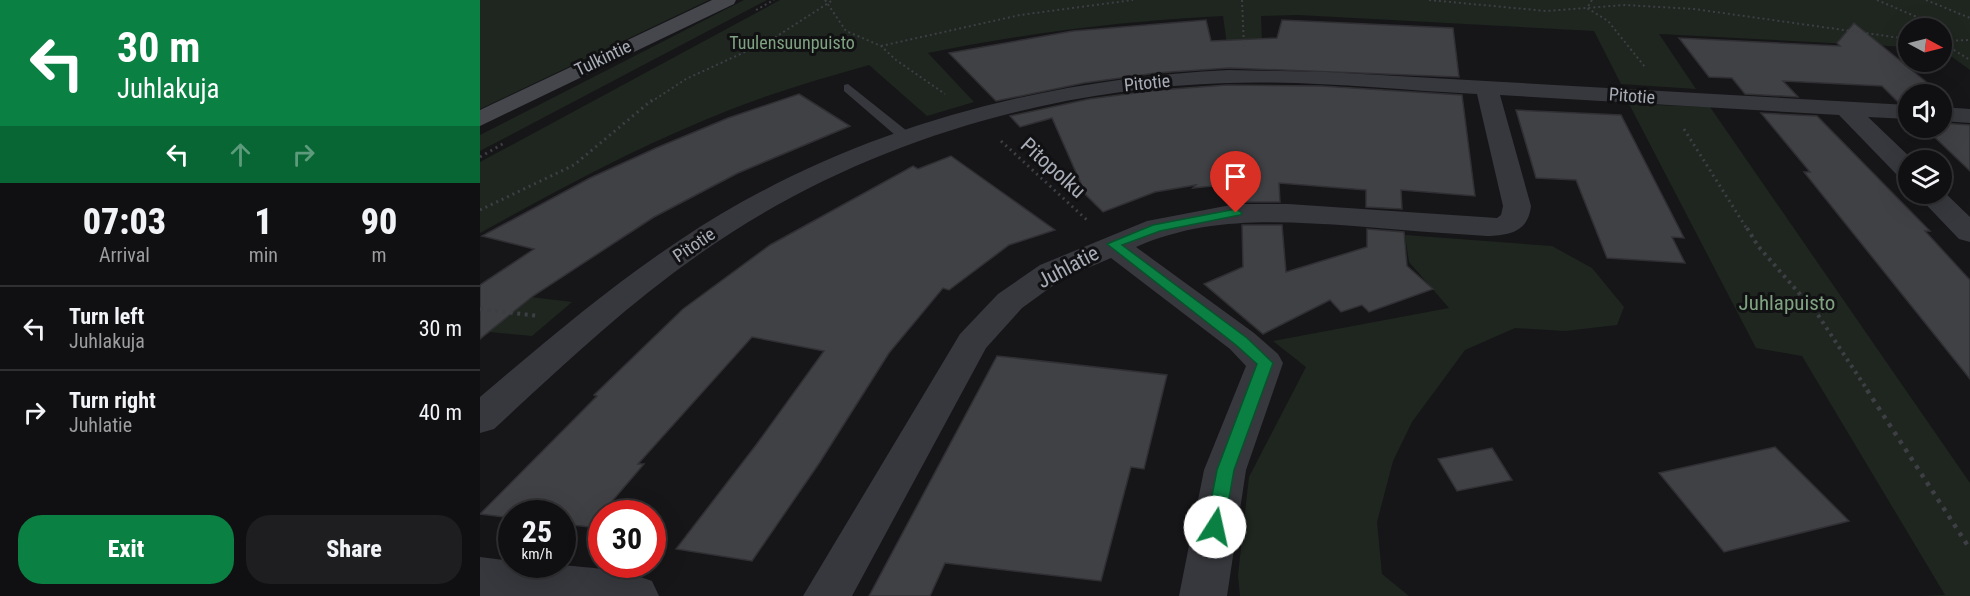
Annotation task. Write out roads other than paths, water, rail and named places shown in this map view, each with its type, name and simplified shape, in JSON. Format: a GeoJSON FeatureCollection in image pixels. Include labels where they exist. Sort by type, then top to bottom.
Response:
{"type":"FeatureCollection","features":[{"type":"Feature","properties":{"kind":"main road","name":"Tulkintie"},"geometry":{"type":"LineString","coordinates":[[480,119],[727,0]]}},
{"type":"Feature","properties":{"kind":"street","name":"Pitotie"},"geometry":{"type":"LineString","coordinates":[[480,420],[589,323],[660,267],[724,224],[783,192],[856,158],[973,115],[1091,89],[1157,81],[1248,76],[1487,87],[1898,112]]}},
{"type":"Feature","properties":{"kind":"street","name":"Juhlatie"},"geometry":{"type":"LineString","coordinates":[[827,596],[972,342],[1018,295],[1051,272],[1157,227],[1236,213],[1287,213],[1470,227],[1505,226],[1515,218],[1517,206],[1487,87]]}},
{"type":"Feature","properties":{"kind":"street"},"geometry":{"type":"LineString","coordinates":[[1846,109],[1898,161]]}},
{"type":"Feature","properties":{"kind":"street"},"geometry":{"type":"LineString","coordinates":[[1952,115],[1970,116]]}},
{"type":"Feature","properties":{"kind":"street"},"geometry":{"type":"LineString","coordinates":[[1940,204],[1970,233]]}},
{"type":"Feature","properties":{"kind":"street"},"geometry":{"type":"LineString","coordinates":[[1113,244],[1242,341],[1265,363],[1226,470],[1203,596]]}},
{"type":"Feature","properties":{"kind":"street"},"geometry":{"type":"LineString","coordinates":[[480,578],[635,596]]}},
{"type":"Feature","properties":{"kind":"lane"},"geometry":{"type":"LineString","coordinates":[[848,88],[907,138]]}},
{"type":"Feature","properties":{"kind":"park label","name":"Tuulensuunpuisto"},"geometry":{"type":"Point","coordinates":[792,43]}},
{"type":"Feature","properties":{"kind":"park label","name":"Juhlapuisto"},"geometry":{"type":"Point","coordinates":[1787,303]}}]}
